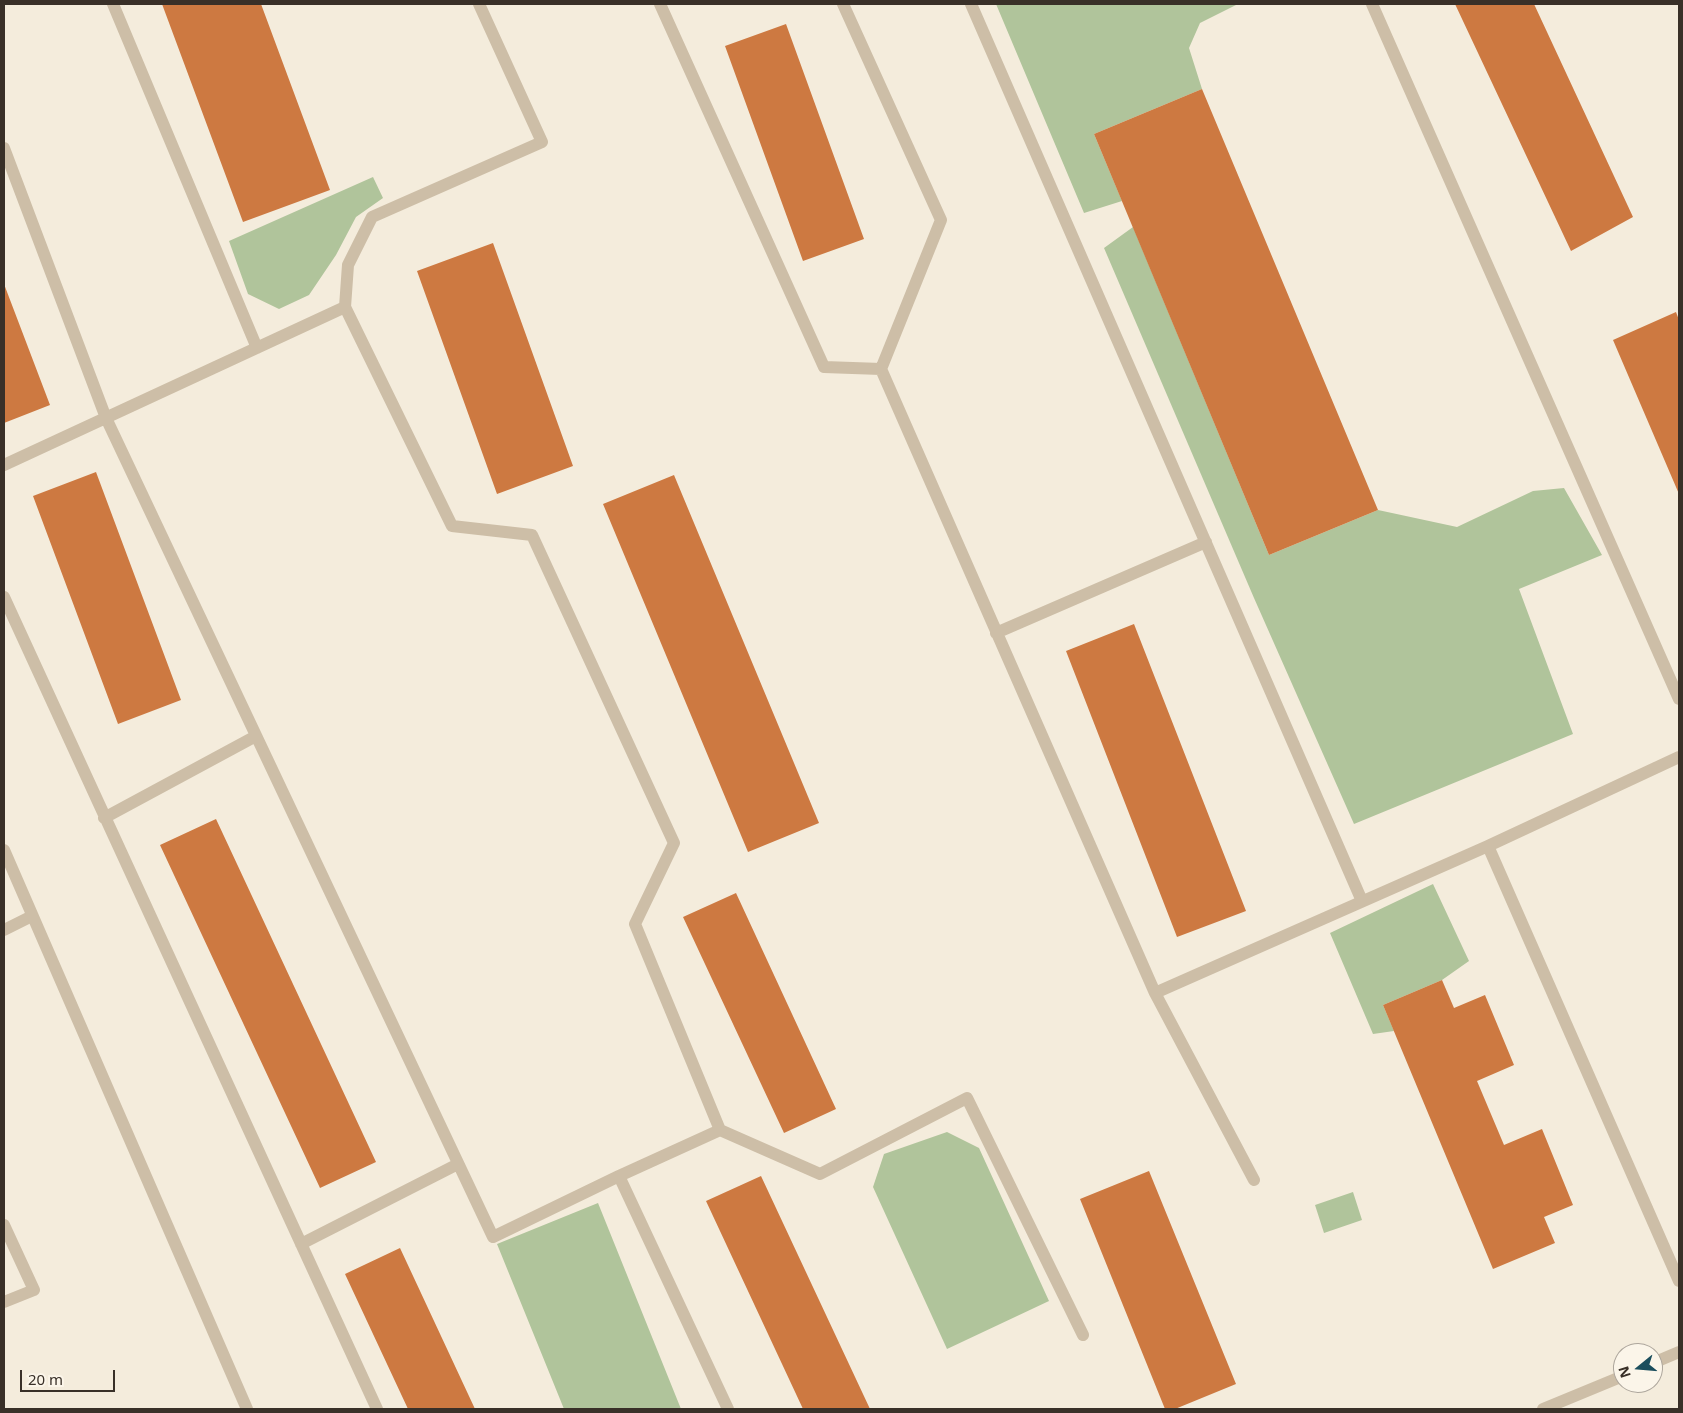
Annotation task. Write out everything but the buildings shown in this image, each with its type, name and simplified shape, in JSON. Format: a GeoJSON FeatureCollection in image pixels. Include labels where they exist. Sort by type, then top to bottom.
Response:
{"type":"FeatureCollection","features":[{"type":"Feature","properties":{"kind":"street"},"geometry":{"type":"LineString","coordinates":[[113,4],[257,348]]}},
{"type":"Feature","properties":{"kind":"street"},"geometry":{"type":"LineString","coordinates":[[479,4],[542,142],[372,217],[348,264],[345,307],[452,526],[532,535],[674,843],[635,924],[720,1130],[820,1174],[967,1098],[1083,1335]]}},
{"type":"Feature","properties":{"kind":"street"},"geometry":{"type":"LineString","coordinates":[[660,4],[824,367],[881,369]]}},
{"type":"Feature","properties":{"kind":"street"},"geometry":{"type":"LineString","coordinates":[[843,4],[941,220],[881,369],[1155,993],[1254,1180]]}},
{"type":"Feature","properties":{"kind":"street"},"geometry":{"type":"LineString","coordinates":[[971,4],[1362,901]]}},
{"type":"Feature","properties":{"kind":"street"},"geometry":{"type":"LineString","coordinates":[[1372,4],[1679,699]]}},
{"type":"Feature","properties":{"kind":"street"},"geometry":{"type":"LineString","coordinates":[[4,148],[106,418],[493,1237],[720,1130]]}},
{"type":"Feature","properties":{"kind":"street"},"geometry":{"type":"LineString","coordinates":[[4,465],[345,307]]}},
{"type":"Feature","properties":{"kind":"street"},"geometry":{"type":"LineString","coordinates":[[996,633],[1206,542]]}},
{"type":"Feature","properties":{"kind":"street"},"geometry":{"type":"LineString","coordinates":[[4,597],[377,1409]]}},
{"type":"Feature","properties":{"kind":"street"},"geometry":{"type":"LineString","coordinates":[[104,818],[256,736]]}},
{"type":"Feature","properties":{"kind":"street"},"geometry":{"type":"LineString","coordinates":[[1155,993],[1488,846],[1679,757]]}},
{"type":"Feature","properties":{"kind":"street"},"geometry":{"type":"LineString","coordinates":[[1488,846],[1679,1281]]}},
{"type":"Feature","properties":{"kind":"street"},"geometry":{"type":"LineString","coordinates":[[4,850],[247,1409]]}},
{"type":"Feature","properties":{"kind":"street"},"geometry":{"type":"LineString","coordinates":[[4,930],[32,916]]}},
{"type":"Feature","properties":{"kind":"street"},"geometry":{"type":"LineString","coordinates":[[301,1244],[458,1164]]}},
{"type":"Feature","properties":{"kind":"street"},"geometry":{"type":"LineString","coordinates":[[619,1176],[728,1409]]}},
{"type":"Feature","properties":{"kind":"street"},"geometry":{"type":"LineString","coordinates":[[4,1225],[34,1290],[4,1302]]}},
{"type":"Feature","properties":{"kind":"street"},"geometry":{"type":"LineString","coordinates":[[1663,1359],[1679,1352]]}},
{"type":"Feature","properties":{"kind":"street"},"geometry":{"type":"LineString","coordinates":[[1543,1409],[1613,1380]]}},
{"type":"Feature","properties":{"kind":"green space"},"geometry":{"type":"Polygon","coordinates":[[[996,4],[1238,4],[1200,23],[1189,48],[1202,89],[1094,134],[1122,201],[1084,213],[996,4]]]}},
{"type":"Feature","properties":{"kind":"green space"},"geometry":{"type":"Polygon","coordinates":[[[373,177],[383,198],[356,217],[336,255],[309,295],[279,309],[248,294],[229,241],[373,177]]]}},
{"type":"Feature","properties":{"kind":"green space"},"geometry":{"type":"Polygon","coordinates":[[[1133,227],[1269,555],[1378,510],[1457,527],[1533,491],[1564,488],[1602,555],[1519,589],[1573,734],[1354,824],[1254,598],[1104,248],[1133,227]]]}},
{"type":"Feature","properties":{"kind":"green space"},"geometry":{"type":"Polygon","coordinates":[[[1433,884],[1469,961],[1442,980],[1383,1005],[1394,1031],[1373,1034],[1330,933],[1433,884]]]}},
{"type":"Feature","properties":{"kind":"green space"},"geometry":{"type":"Polygon","coordinates":[[[947,1132],[979,1148],[1049,1301],[947,1349],[873,1187],[884,1154],[947,1132]]]}},
{"type":"Feature","properties":{"kind":"green space"},"geometry":{"type":"Polygon","coordinates":[[[1353,1192],[1362,1220],[1324,1233],[1315,1205],[1353,1192]]]}},
{"type":"Feature","properties":{"kind":"green space"},"geometry":{"type":"Polygon","coordinates":[[[598,1203],[681,1409],[564,1409],[497,1244],[598,1203]]]}}]}
